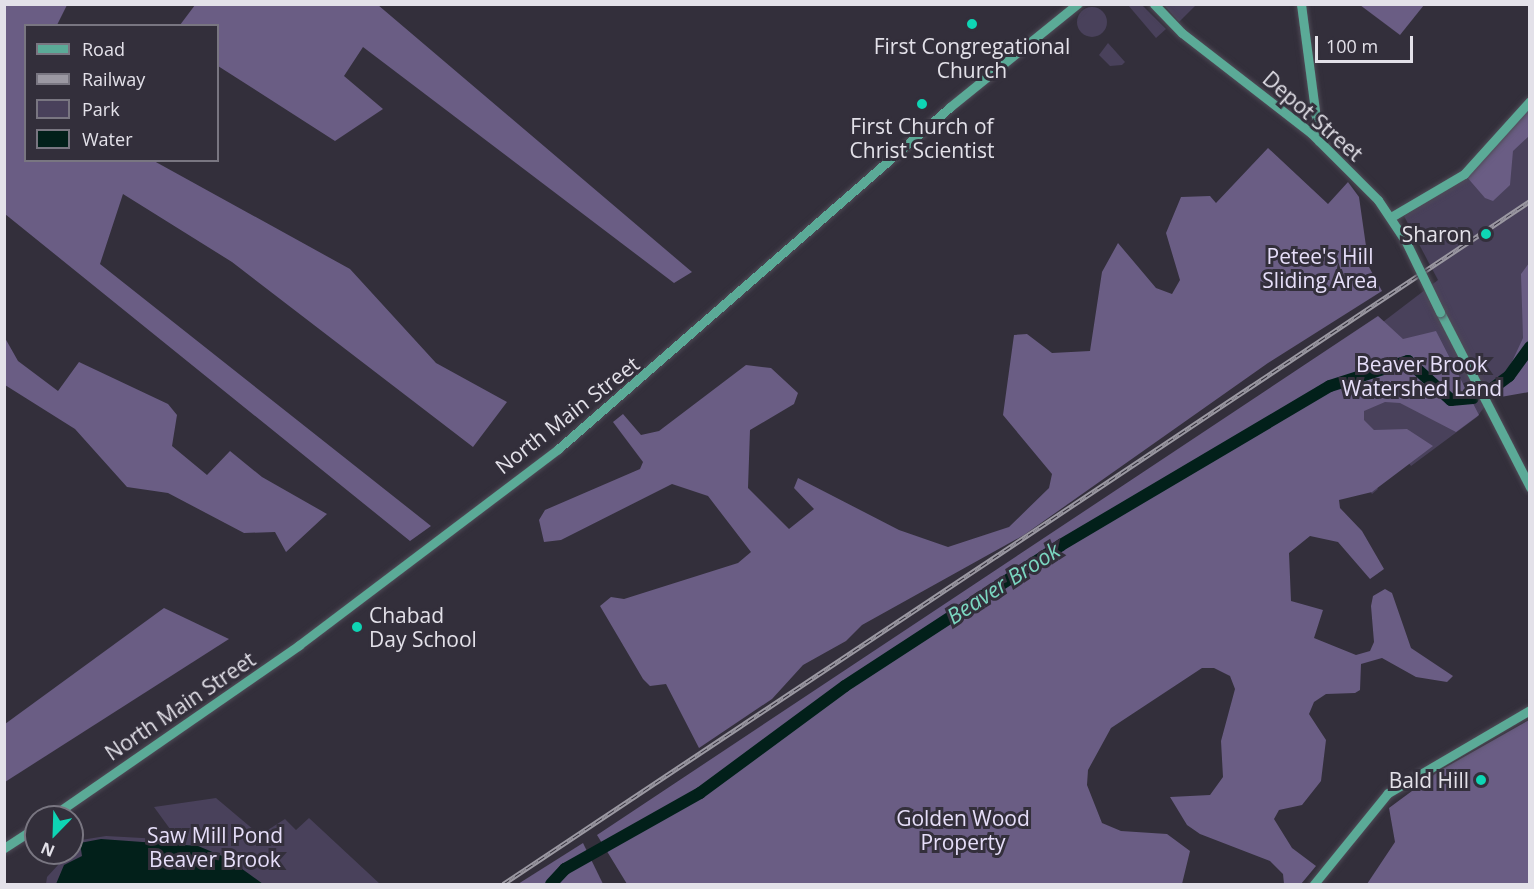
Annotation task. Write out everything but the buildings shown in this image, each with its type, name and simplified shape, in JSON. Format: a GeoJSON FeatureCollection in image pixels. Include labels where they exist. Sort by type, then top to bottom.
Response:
{"type":"FeatureCollection","features":[{"type":"Feature","properties":{"kind":"main road","name":"North Main Street"},"geometry":{"type":"LineString","coordinates":[[68,805],[299,645],[558,449],[950,107],[1077,4]]}},
{"type":"Feature","properties":{"kind":"main road","name":"Depot Street"},"geometry":{"type":"LineString","coordinates":[[1154,4],[1319,141],[1391,217],[1406,242],[1530,487]]}},
{"type":"Feature","properties":{"kind":"main road"},"geometry":{"type":"LineString","coordinates":[[1301,4],[1319,141]]}},
{"type":"Feature","properties":{"kind":"main road"},"geometry":{"type":"LineString","coordinates":[[1391,217],[1464,174],[1530,101]]}},
{"type":"Feature","properties":{"kind":"main road"},"geometry":{"type":"LineString","coordinates":[[1314,885],[1388,793],[1530,710]]}},
{"type":"Feature","properties":{"kind":"main road"},"geometry":{"type":"LineString","coordinates":[[4,848],[24,835]]}},
{"type":"Feature","properties":{"kind":"green space"},"geometry":{"type":"Polygon","coordinates":[[[1194,4],[1195,6],[1179,22],[1164,5],[1194,4]]]}},
{"type":"Feature","properties":{"kind":"green space"},"geometry":{"type":"Polygon","coordinates":[[[4,5],[67,5],[58,24],[24,24],[24,162],[156,162],[350,269],[436,363],[507,402],[473,447],[232,262],[123,194],[100,264],[431,526],[410,541],[5,214],[4,5]]]}},
{"type":"Feature","properties":{"kind":"green space"},"geometry":{"type":"Polygon","coordinates":[[[195,5],[378,5],[692,272],[674,283],[363,47],[344,76],[383,109],[335,141],[219,67],[219,24],[181,24],[195,5]]]}},
{"type":"Feature","properties":{"kind":"green space"},"geometry":{"type":"Polygon","coordinates":[[[1128,5],[1142,5],[1166,29],[1156,38],[1128,5]]]}},
{"type":"Feature","properties":{"kind":"green space"},"geometry":{"type":"Polygon","coordinates":[[[1360,5],[1424,5],[1400,35],[1360,5]]]}},
{"type":"Feature","properties":{"kind":"green space"},"geometry":{"type":"Polygon","coordinates":[[[1092,7],[1098,8],[1106,16],[1106,28],[1098,36],[1092,37],[1086,36],[1078,28],[1077,22],[1078,16],[1086,8],[1092,7]]]}},
{"type":"Feature","properties":{"kind":"green space"},"geometry":{"type":"Polygon","coordinates":[[[1108,43],[1125,62],[1122,65],[1110,66],[1099,55],[1108,43]]]}},
{"type":"Feature","properties":{"kind":"green space","name":"Beaver Brook Watershed Land"},"geometry":{"type":"Polygon","coordinates":[[[1529,108],[1529,379],[1493,395],[1477,417],[1411,466],[1394,443],[1362,466],[1378,489],[1372,494],[1355,470],[1341,354],[1438,280],[1404,216],[1470,174],[1529,108]]]}},
{"type":"Feature","properties":{"kind":"green space"},"geometry":{"type":"Polygon","coordinates":[[[1529,108],[1529,136],[1513,151],[1510,185],[1493,201],[1485,198],[1466,176],[1529,108]]]}},
{"type":"Feature","properties":{"kind":"green space","name":"Petee's Hill Sliding Area"},"geometry":{"type":"Polygon","coordinates":[[[1268,148],[1328,204],[1348,182],[1359,197],[1369,267],[1382,291],[1268,363],[1024,535],[862,625],[846,641],[803,665],[772,699],[699,748],[666,684],[650,686],[643,679],[600,606],[611,597],[624,599],[738,563],[751,552],[708,496],[672,484],[561,540],[544,542],[539,520],[545,510],[640,469],[643,462],[613,422],[623,414],[641,435],[659,431],[746,365],[771,368],[798,393],[794,404],[750,430],[748,488],[789,529],[814,509],[794,488],[798,478],[899,530],[948,547],[1009,527],[1049,488],[1052,474],[1003,415],[1014,335],[1027,334],[1052,353],[1090,351],[1102,272],[1118,243],[1156,288],[1172,294],[1180,280],[1166,233],[1181,197],[1210,196],[1216,203],[1268,148]]]}},
{"type":"Feature","properties":{"kind":"green space"},"geometry":{"type":"Polygon","coordinates":[[[1529,263],[1529,392],[1495,398],[1489,388],[1510,366],[1523,338],[1521,274],[1529,263]]]}},
{"type":"Feature","properties":{"kind":"green space","name":"Golden Wood Property"},"geometry":{"type":"Polygon","coordinates":[[[1378,316],[1403,339],[1436,331],[1479,415],[1456,432],[1400,403],[1385,402],[1364,411],[1364,420],[1374,430],[1407,429],[1433,446],[1372,492],[1339,500],[1340,508],[1362,531],[1384,569],[1370,579],[1338,542],[1310,536],[1289,553],[1291,601],[1323,610],[1314,638],[1356,655],[1370,651],[1374,642],[1371,606],[1373,596],[1385,589],[1392,593],[1411,648],[1453,676],[1447,682],[1416,677],[1382,658],[1361,664],[1360,690],[1355,693],[1326,694],[1314,702],[1309,714],[1326,740],[1321,781],[1302,805],[1279,810],[1274,819],[1292,848],[1316,866],[1301,884],[1284,884],[1283,874],[1270,861],[1200,834],[1187,825],[1170,797],[1210,795],[1223,777],[1221,741],[1235,689],[1230,676],[1214,668],[1202,668],[1111,728],[1088,770],[1087,785],[1102,823],[1121,831],[1167,834],[1190,851],[1182,884],[627,884],[597,835],[1378,316]]]}},
{"type":"Feature","properties":{"kind":"green space"},"geometry":{"type":"Polygon","coordinates":[[[5,338],[18,361],[58,391],[79,362],[168,404],[177,415],[172,446],[207,475],[230,451],[262,477],[327,514],[286,552],[275,532],[244,533],[168,493],[127,487],[75,429],[5,385],[5,338]]]}},
{"type":"Feature","properties":{"kind":"green space"},"geometry":{"type":"Polygon","coordinates":[[[164,608],[229,639],[5,782],[5,724],[164,608]]]}},
{"type":"Feature","properties":{"kind":"green space"},"geometry":{"type":"Polygon","coordinates":[[[1529,720],[1529,884],[1367,884],[1395,842],[1389,808],[1439,771],[1529,720]]]}},
{"type":"Feature","properties":{"kind":"green space","name":"Saw Mill Pond Beaver Brook"},"geometry":{"type":"Polygon","coordinates":[[[216,798],[260,835],[285,819],[296,830],[309,818],[380,884],[46,884],[47,877],[58,865],[84,865],[84,840],[106,836],[178,840],[154,807],[216,798]]]}},
{"type":"Feature","properties":{"kind":"green space"},"geometry":{"type":"Polygon","coordinates":[[[583,843],[603,884],[518,884],[583,843]]]}},
{"type":"Feature","properties":{"kind":"water"},"geometry":{"type":"Polygon","coordinates":[[[101,839],[198,846],[227,858],[263,884],[56,884],[64,865],[84,865],[84,842],[101,839]]]}},
{"type":"Feature","properties":{"kind":"waterway","name":"Beaver Brook"},"geometry":{"type":"LineString","coordinates":[[1489,391],[1509,376],[1530,347]]}},
{"type":"Feature","properties":{"kind":"waterway","name":"Beaver Brook"},"geometry":{"type":"LineString","coordinates":[[551,884],[565,869],[700,793],[845,686],[1061,545],[1330,386],[1408,361],[1451,400],[1473,398]]}},
{"type":"Feature","properties":{"kind":"railway"},"geometry":{"type":"LineString","coordinates":[[503,884],[1530,201]]}},
{"type":"Feature","properties":{"kind":"place","name":"First Congregational Church"},"geometry":{"type":"Point","coordinates":[972,24]}},
{"type":"Feature","properties":{"kind":"place","name":"First Church of Christ Scientist"},"geometry":{"type":"Point","coordinates":[922,104]}},
{"type":"Feature","properties":{"kind":"place","name":"Sharon"},"geometry":{"type":"Point","coordinates":[1486,234]}},
{"type":"Feature","properties":{"kind":"place","name":"Chabad Day School"},"geometry":{"type":"Point","coordinates":[357,627]}},
{"type":"Feature","properties":{"kind":"place","name":"Bald Hill"},"geometry":{"type":"Point","coordinates":[1481,780]}}]}
